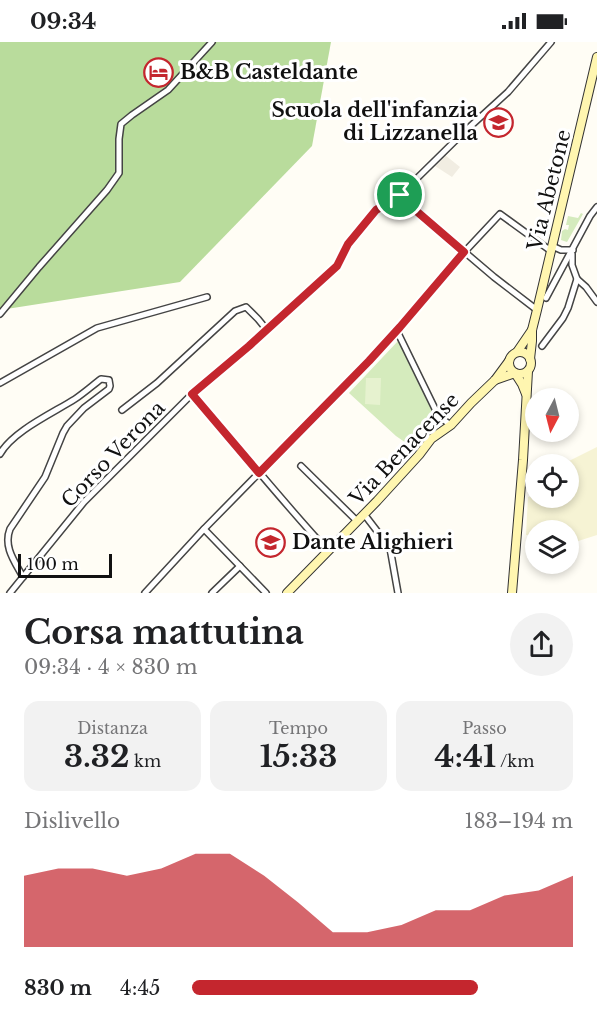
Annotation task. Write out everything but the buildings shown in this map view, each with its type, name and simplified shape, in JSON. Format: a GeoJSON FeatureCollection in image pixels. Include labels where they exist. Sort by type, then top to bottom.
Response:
{"type":"FeatureCollection","features":[{"type":"Feature","properties":{"kind":"main road","name":"Via Abetone"},"geometry":{"type":"LineString","coordinates":[[532,330],[597,57]]}},
{"type":"Feature","properties":{"kind":"main road"},"geometry":{"type":"LineString","coordinates":[[525,391],[509,367],[509,361],[532,330]]}},
{"type":"Feature","properties":{"kind":"main road"},"geometry":{"type":"LineString","coordinates":[[514,373],[522,374],[531,365],[532,330]]}},
{"type":"Feature","properties":{"kind":"main road"},"geometry":{"type":"LineString","coordinates":[[517,352],[526,354],[530,359]]}},
{"type":"Feature","properties":{"kind":"main road","name":"Via Benacense"},"geometry":{"type":"LineString","coordinates":[[287,593],[364,514],[431,439],[451,425],[495,380],[509,361]]}},
{"type":"Feature","properties":{"kind":"main road"},"geometry":{"type":"LineString","coordinates":[[527,388],[528,370]]}},
{"type":"Feature","properties":{"kind":"main road","name":"Via Benacense"},"geometry":{"type":"LineString","coordinates":[[495,380],[514,373]]}},
{"type":"Feature","properties":{"kind":"main road"},"geometry":{"type":"LineString","coordinates":[[512,593],[525,422]]}},
{"type":"Feature","properties":{"kind":"street"},"geometry":{"type":"LineString","coordinates":[[0,314],[108,190],[119,173],[121,124],[168,90],[212,42]]}},
{"type":"Feature","properties":{"kind":"street","name":"Corso Verona"},"geometry":{"type":"LineString","coordinates":[[10,593],[84,502],[192,394],[337,266],[348,244],[376,210],[400,195],[508,92],[551,42]]}},
{"type":"Feature","properties":{"kind":"street"},"geometry":{"type":"LineString","coordinates":[[400,195],[509,290],[537,310]]}},
{"type":"Feature","properties":{"kind":"street"},"geometry":{"type":"LineString","coordinates":[[546,297],[597,207]]}},
{"type":"Feature","properties":{"kind":"street"},"geometry":{"type":"LineString","coordinates":[[145,593],[204,529],[397,331],[464,252],[500,214],[552,248],[573,250]]}},
{"type":"Feature","properties":{"kind":"street"},"geometry":{"type":"LineString","coordinates":[[573,250],[572,265],[576,279],[597,302]]}},
{"type":"Feature","properties":{"kind":"street"},"geometry":{"type":"LineString","coordinates":[[542,346],[563,318],[576,279]]}},
{"type":"Feature","properties":{"kind":"street"},"geometry":{"type":"LineString","coordinates":[[0,383],[97,328],[207,297]]}},
{"type":"Feature","properties":{"kind":"street"},"geometry":{"type":"LineString","coordinates":[[122,410],[157,383],[235,311],[246,307],[267,330]]}},
{"type":"Feature","properties":{"kind":"street"},"geometry":{"type":"LineString","coordinates":[[397,331],[439,417],[451,425]]}},
{"type":"Feature","properties":{"kind":"street"},"geometry":{"type":"LineString","coordinates":[[0,453],[5,445],[18,435],[78,397],[101,379],[105,378],[111,382],[109,389],[84,408],[63,433],[45,477],[10,529],[7,544],[23,576]]}},
{"type":"Feature","properties":{"kind":"street"},"geometry":{"type":"LineString","coordinates":[[192,394],[328,551]]}},
{"type":"Feature","properties":{"kind":"street"},"geometry":{"type":"LineString","coordinates":[[301,466],[357,521]]}},
{"type":"Feature","properties":{"kind":"street"},"geometry":{"type":"LineString","coordinates":[[364,514],[390,548],[398,593]]}},
{"type":"Feature","properties":{"kind":"street"},"geometry":{"type":"LineString","coordinates":[[204,529],[266,593]]}},
{"type":"Feature","properties":{"kind":"street"},"geometry":{"type":"LineString","coordinates":[[212,593],[240,566]]}},
{"type":"Feature","properties":{"kind":"shaded area"},"geometry":{"type":"Polygon","coordinates":[[[445,155],[460,167],[452,177],[435,166],[445,155]]]}},
{"type":"Feature","properties":{"kind":"shaded area"},"geometry":{"type":"Polygon","coordinates":[[[597,447],[597,535],[579,541],[579,520],[527,520],[527,508],[579,508],[579,456],[597,447]]]}},
{"type":"Feature","properties":{"kind":"green space"},"geometry":{"type":"Polygon","coordinates":[[[0,42],[331,42],[312,146],[180,282],[0,310],[0,42]]]}},
{"type":"Feature","properties":{"kind":"green space"},"geometry":{"type":"Polygon","coordinates":[[[581,213],[583,214],[567,242],[561,240],[562,231],[568,230],[569,225],[566,225],[568,216],[578,218],[581,213]]]}},
{"type":"Feature","properties":{"kind":"green space"},"geometry":{"type":"Polygon","coordinates":[[[398,341],[436,419],[420,429],[409,445],[349,393],[398,341]]]}},
{"type":"Feature","properties":{"kind":"green space"},"geometry":{"type":"Polygon","coordinates":[[[366,378],[381,378],[380,405],[365,404],[366,378]]]}},
{"type":"Feature","properties":{"kind":"place","name":"B&B Casteldante"},"geometry":{"type":"Point","coordinates":[159,72]}},
{"type":"Feature","properties":{"kind":"place","name":"Scuola dell'infanzia di Lizzanella"},"geometry":{"type":"Point","coordinates":[499,122]}},
{"type":"Feature","properties":{"kind":"place","name":"Dante Alighieri"},"geometry":{"type":"Point","coordinates":[271,542]}},
{"type":"Feature","properties":{"kind":"route"},"geometry":{"type":"LineString","coordinates":[[400,195],[464,252],[369,361],[259,473],[192,394],[337,266],[348,244],[376,210],[400,195]]}}]}
